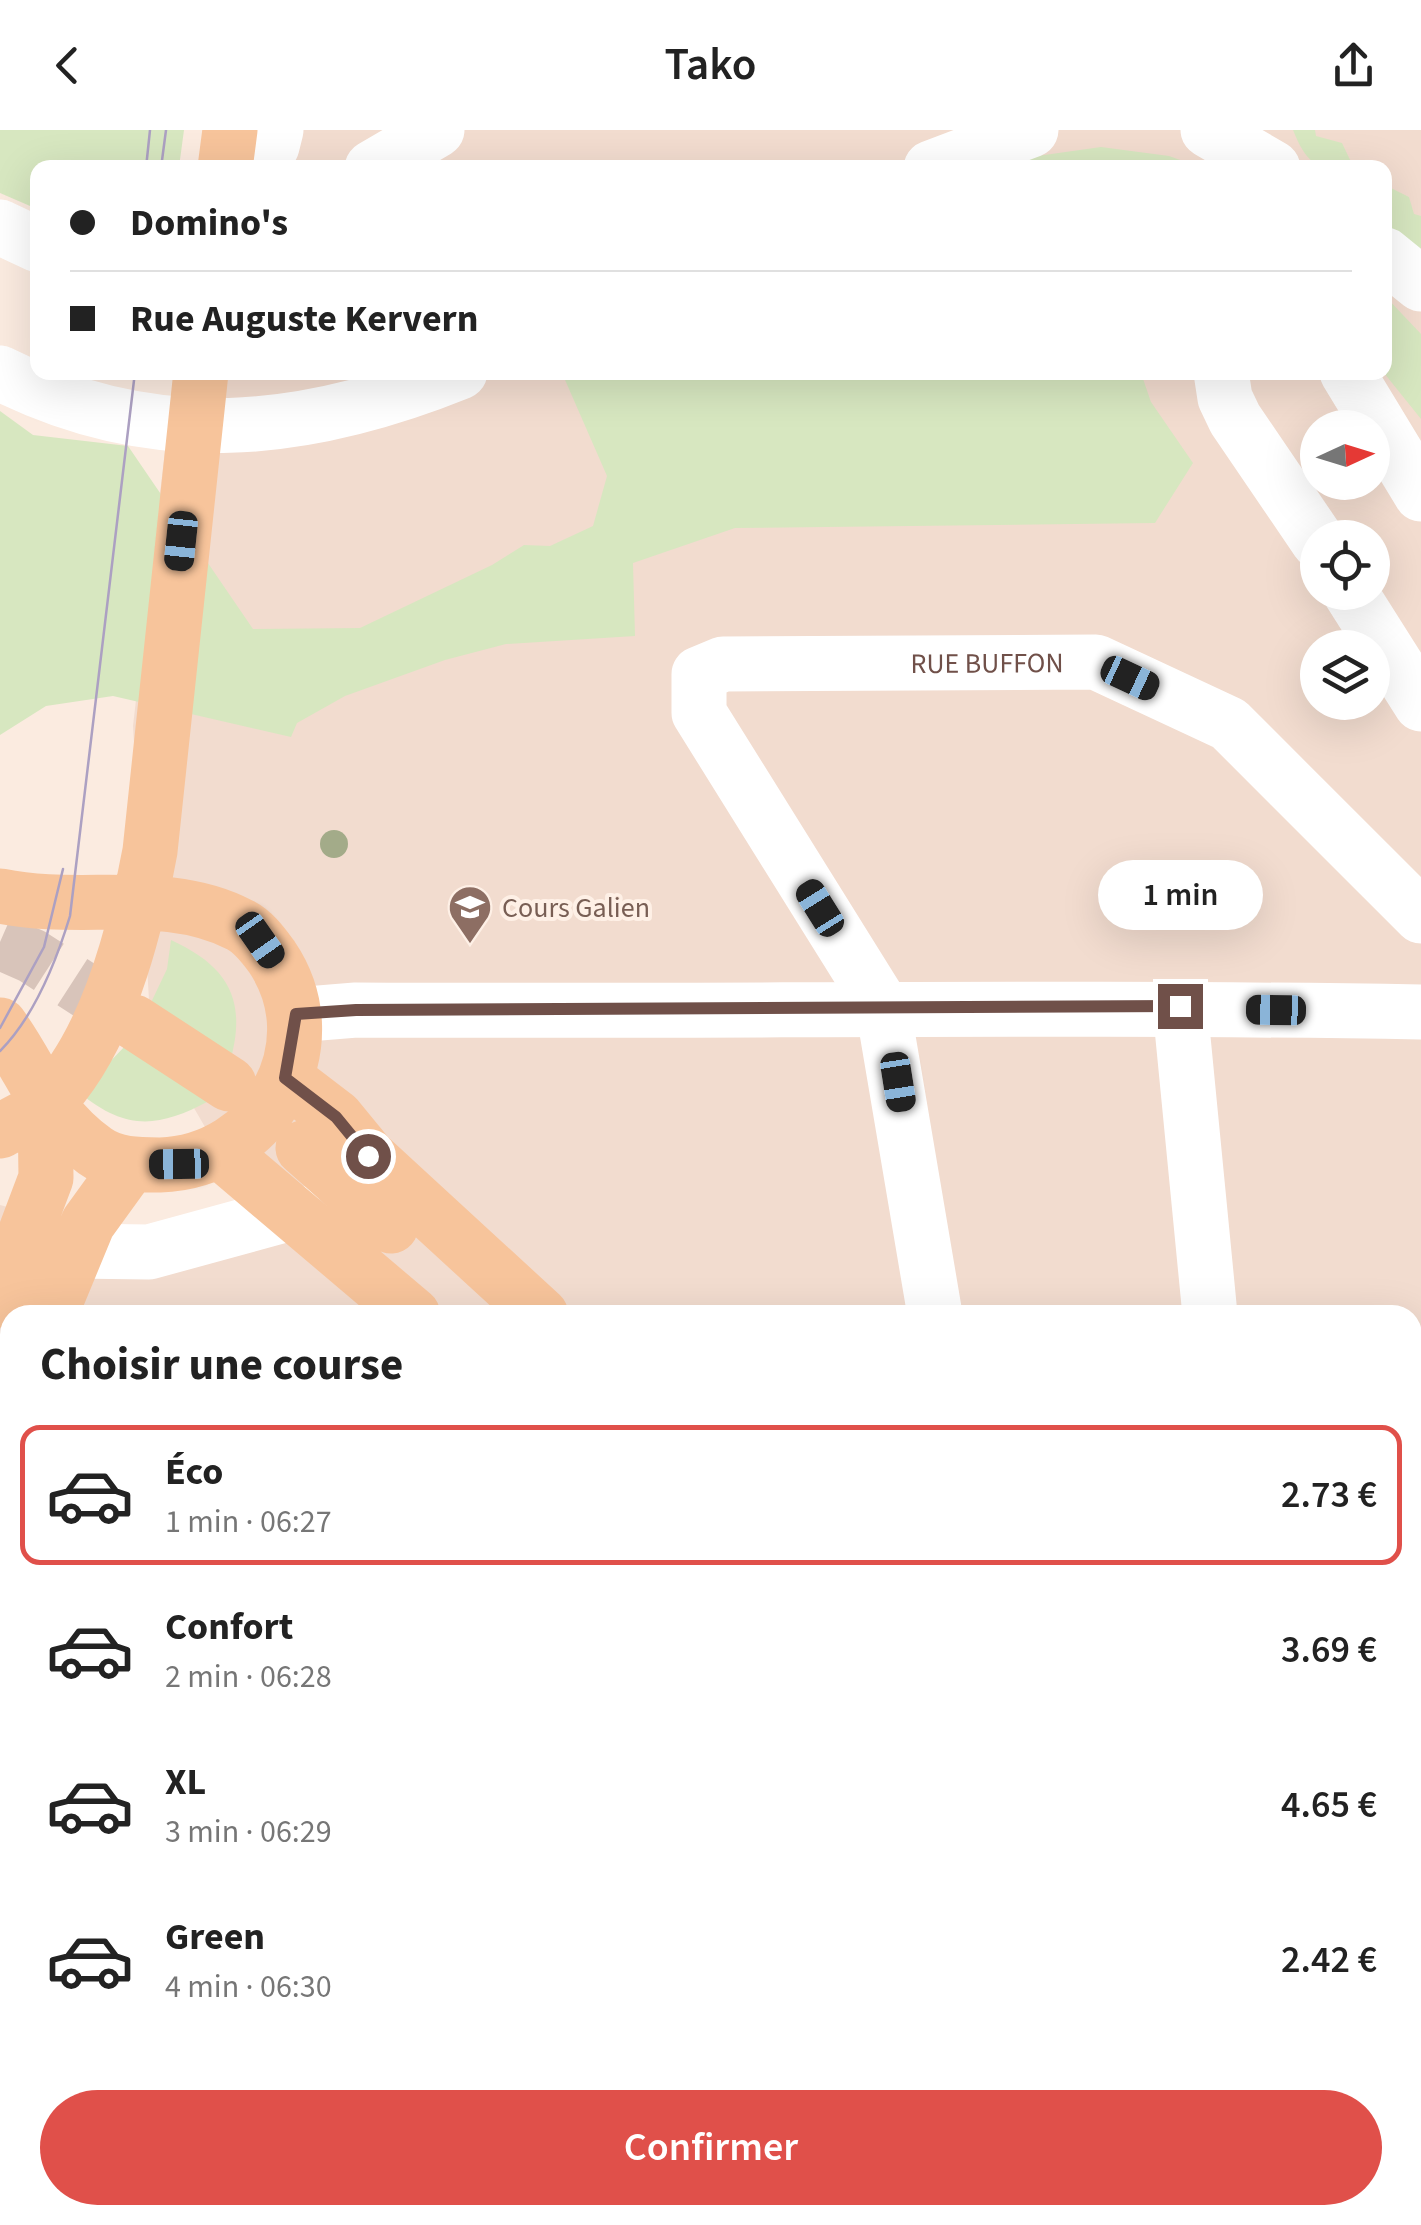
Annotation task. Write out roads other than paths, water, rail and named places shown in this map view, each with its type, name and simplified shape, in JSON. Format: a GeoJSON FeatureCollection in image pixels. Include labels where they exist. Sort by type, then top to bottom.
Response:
{"type":"FeatureCollection","features":[{"type":"Feature","properties":{"kind":"main road"},"geometry":{"type":"LineString","coordinates":[[227,160],[230,130]]}},
{"type":"Feature","properties":{"kind":"main road"},"geometry":{"type":"LineString","coordinates":[[23,1118],[87,1043],[116,982],[140,902],[150,850],[200,380]]}},
{"type":"Feature","properties":{"kind":"main road"},"geometry":{"type":"LineString","coordinates":[[0,896],[57,904],[140,902],[184,908],[241,925],[260,940],[283,974],[296,1014],[285,1078],[270,1108],[248,1133],[222,1153],[179,1164],[130,1166],[23,1118]]}},
{"type":"Feature","properties":{"kind":"main road"},"geometry":{"type":"LineString","coordinates":[[0,1024],[23,1118],[46,1178],[0,1300]]}},
{"type":"Feature","properties":{"kind":"main road"},"geometry":{"type":"LineString","coordinates":[[130,1028],[217,1087]]}},
{"type":"Feature","properties":{"kind":"main road"},"geometry":{"type":"LineString","coordinates":[[285,1078],[336,1117],[368,1156],[531,1305]]}},
{"type":"Feature","properties":{"kind":"main road"},"geometry":{"type":"LineString","coordinates":[[222,1153],[297,1175],[476,1305]]}},
{"type":"Feature","properties":{"kind":"main road"},"geometry":{"type":"LineString","coordinates":[[54,1305],[73,1252],[130,1166]]}},
{"type":"Feature","properties":{"kind":"main road"},"geometry":{"type":"LineString","coordinates":[[297,1175],[405,1305]]}},
{"type":"Feature","properties":{"kind":"main road"},"geometry":{"type":"LineString","coordinates":[[297,1175],[446,1305]]}},
{"type":"Feature","properties":{"kind":"street"},"geometry":{"type":"LineString","coordinates":[[259,160],[272,146],[276,130]]}},
{"type":"Feature","properties":{"kind":"street"},"geometry":{"type":"LineString","coordinates":[[386,160],[437,130],[451,160]]}},
{"type":"Feature","properties":{"kind":"street"},"geometry":{"type":"LineString","coordinates":[[897,160],[930,130]]}},
{"type":"Feature","properties":{"kind":"street"},"geometry":{"type":"LineString","coordinates":[[1208,130],[1259,160]]}},
{"type":"Feature","properties":{"kind":"street"},"geometry":{"type":"LineString","coordinates":[[949,160],[1015,131]]}},
{"type":"Feature","properties":{"kind":"street"},"geometry":{"type":"LineString","coordinates":[[0,226],[30,241]]}},
{"type":"Feature","properties":{"kind":"street"},"geometry":{"type":"LineString","coordinates":[[1392,261],[1421,284]]}},
{"type":"Feature","properties":{"kind":"street"},"geometry":{"type":"LineString","coordinates":[[0,374],[43,395],[90,410],[154,422],[246,426],[334,416],[437,380]]}},
{"type":"Feature","properties":{"kind":"street"},"geometry":{"type":"LineString","coordinates":[[1222,380],[1224,398],[1235,419],[1304,520]]}},
{"type":"Feature","properties":{"kind":"street"},"geometry":{"type":"LineString","coordinates":[[1351,380],[1421,494]]}},
{"type":"Feature","properties":{"kind":"street"},"geometry":{"type":"LineString","coordinates":[[1361,610],[1421,704]]}},
{"type":"Feature","properties":{"kind":"street","name":"RUE BUFFON"},"geometry":{"type":"LineString","coordinates":[[882,1008],[698,713],[699,674],[723,664],[1096,662],[1229,724],[1421,916]]}},
{"type":"Feature","properties":{"kind":"street"},"geometry":{"type":"LineString","coordinates":[[1180,1006],[1209,1305]]}},
{"type":"Feature","properties":{"kind":"street"},"geometry":{"type":"LineString","coordinates":[[296,1014],[356,1010],[1180,1006],[1421,1012]]}},
{"type":"Feature","properties":{"kind":"street"},"geometry":{"type":"LineString","coordinates":[[882,1008],[933,1305]]}},
{"type":"Feature","properties":{"kind":"street"},"geometry":{"type":"LineString","coordinates":[[73,1252],[149,1252],[297,1175]]}},
{"type":"Feature","properties":{"kind":"tunnel"},"geometry":{"type":"LineString","coordinates":[[0,942],[32,956],[134,1022]]}},
{"type":"Feature","properties":{"kind":"tram line"},"geometry":{"type":"LineString","coordinates":[[147,160],[150,130]]}},
{"type":"Feature","properties":{"kind":"tram line"},"geometry":{"type":"LineString","coordinates":[[162,160],[166,130]]}},
{"type":"Feature","properties":{"kind":"tram line"},"geometry":{"type":"LineString","coordinates":[[0,1051],[24,1022],[43,988],[70,916],[134,380]]}},
{"type":"Feature","properties":{"kind":"tram line"},"geometry":{"type":"LineString","coordinates":[[0,1028],[44,947],[63,869]]}},
{"type":"Feature","properties":{"kind":"place","name":"Cours Galien"},"geometry":{"type":"Point","coordinates":[470,945]}}]}
